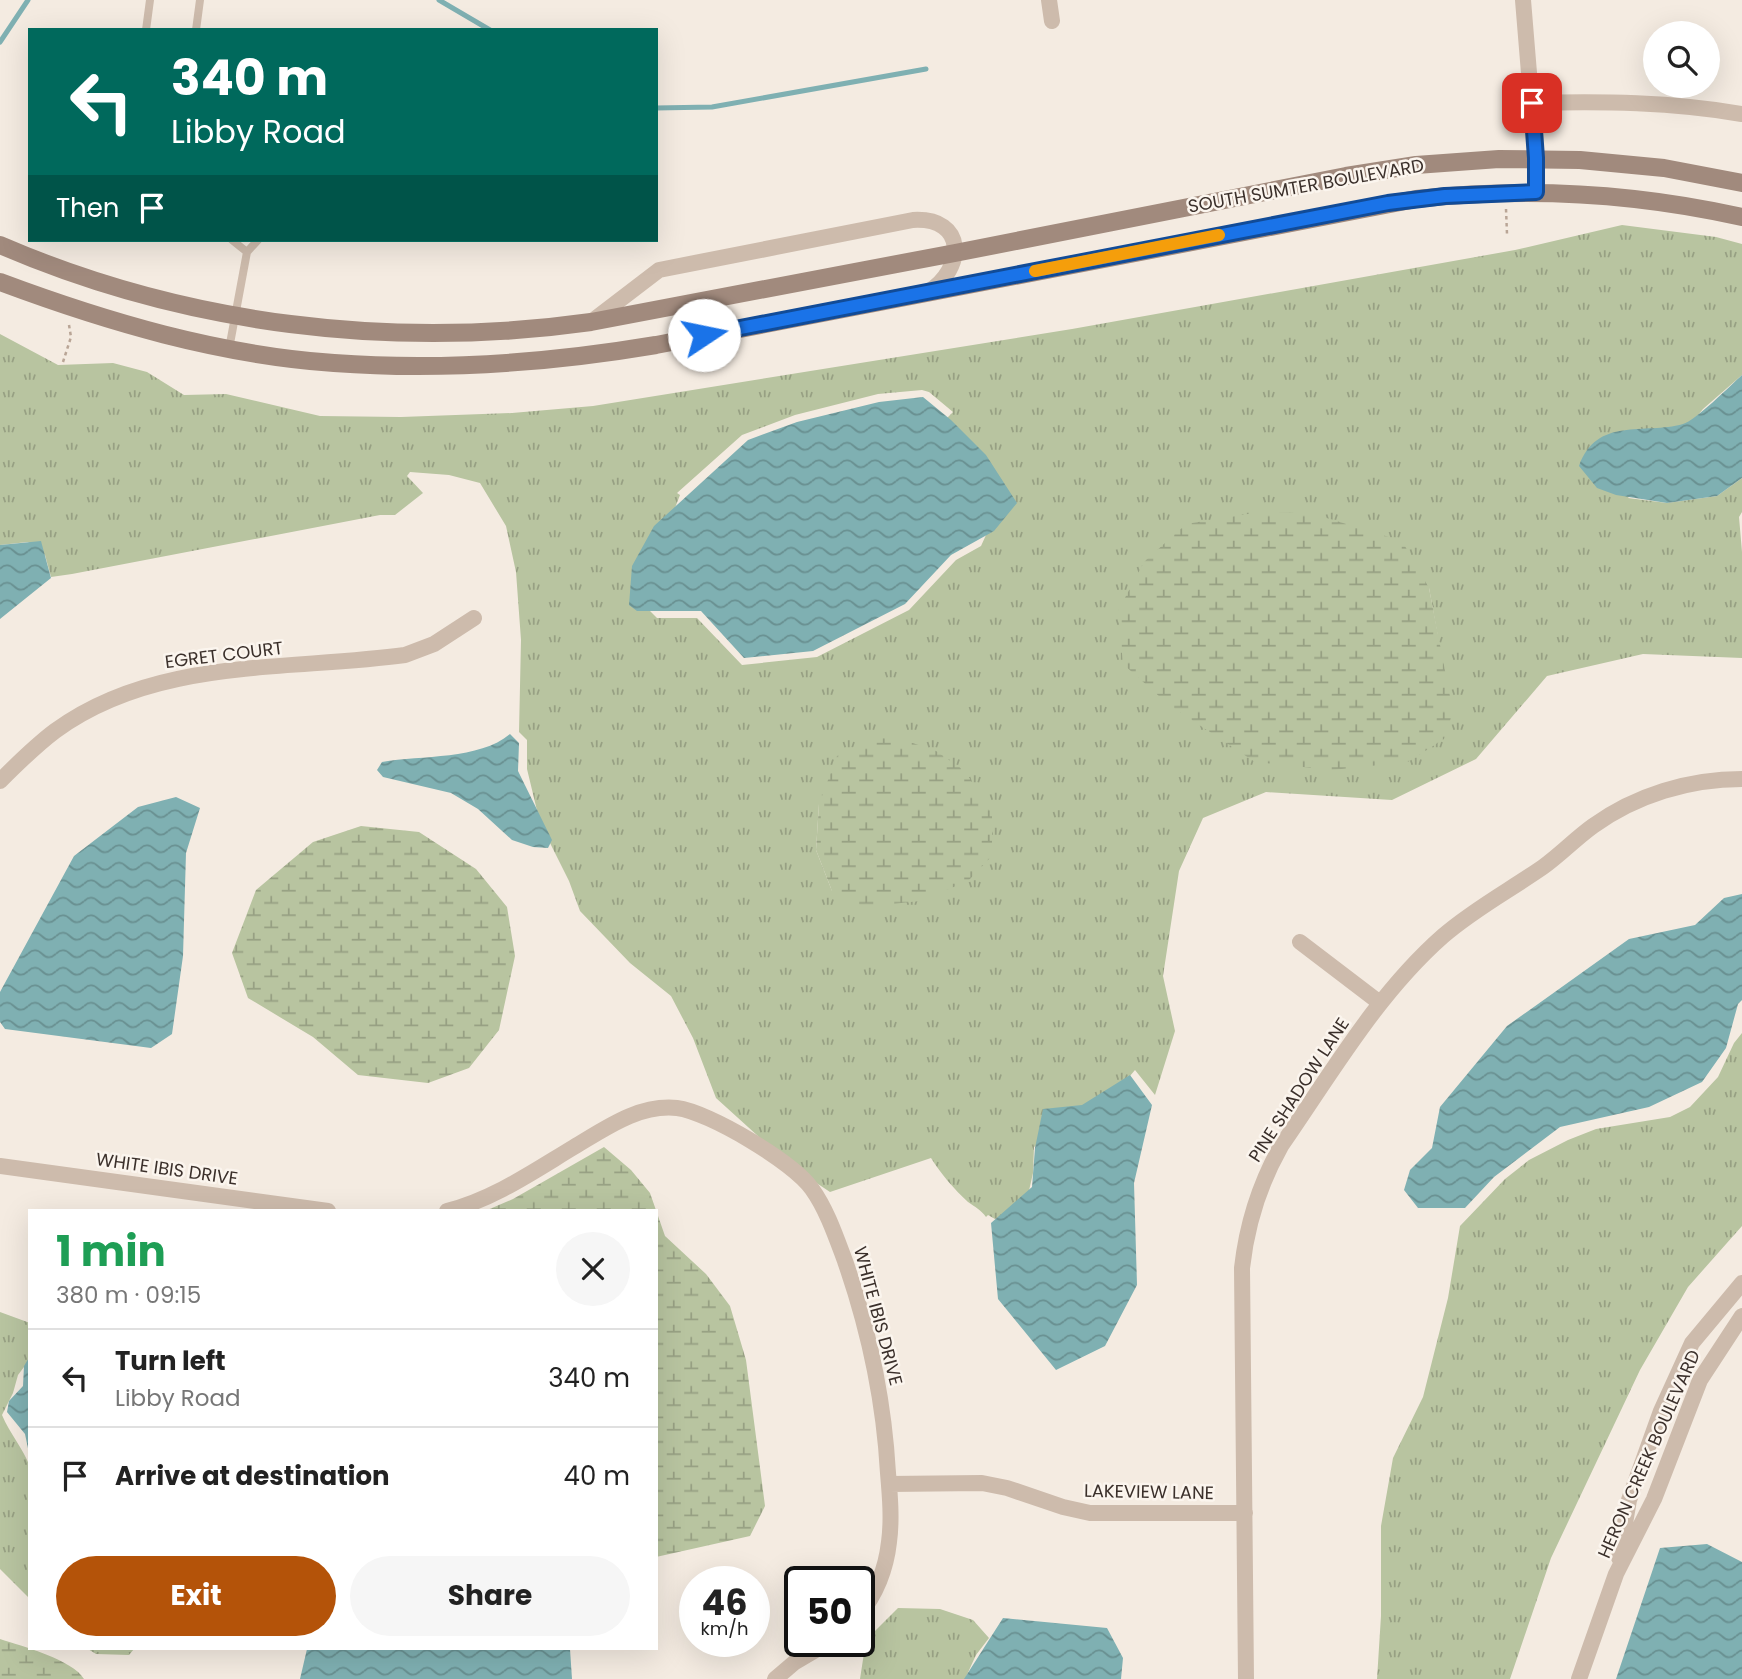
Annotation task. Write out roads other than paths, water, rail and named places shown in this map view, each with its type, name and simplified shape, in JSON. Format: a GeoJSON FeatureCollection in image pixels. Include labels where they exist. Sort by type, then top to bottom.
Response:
{"type":"FeatureCollection","features":[{"type":"Feature","properties":{"kind":"main road","name":"SOUTH SUMTER BOULEVARD"},"geometry":{"type":"LineString","coordinates":[[0,245],[50,266],[125,290],[236,316],[320,328],[412,333],[500,331],[591,321],[1381,170],[1455,161],[1536,158],[1624,163],[1699,173],[1742,183]]}},
{"type":"Feature","properties":{"kind":"main road","name":"SOUTH SUMTER BOULEVARD"},"geometry":{"type":"LineString","coordinates":[[0,282],[75,310],[229,349],[306,360],[369,365],[453,366],[529,362],[656,345],[1388,203],[1445,196],[1536,192],[1627,197],[1742,217]]}},
{"type":"Feature","properties":{"kind":"street"},"geometry":{"type":"LineString","coordinates":[[1049,0],[1052,21]]}},
{"type":"Feature","properties":{"kind":"street"},"geometry":{"type":"LineString","coordinates":[[1523,0],[1536,158],[1536,192]]}},
{"type":"Feature","properties":{"kind":"street"},"geometry":{"type":"LineString","coordinates":[[1532,103],[1652,103],[1742,114]]}},
{"type":"Feature","properties":{"kind":"street"},"geometry":{"type":"LineString","coordinates":[[591,321],[659,270],[913,220],[930,220],[945,227],[954,239],[955,253],[943,278],[928,292]]}},
{"type":"Feature","properties":{"kind":"street","name":"EGRET COURT"},"geometry":{"type":"LineString","coordinates":[[0,782],[40,743],[63,726],[143,688],[200,674],[405,655],[434,644],[474,618]]}},
{"type":"Feature","properties":{"kind":"street","name":"PINE SHADOW LANE"},"geometry":{"type":"LineString","coordinates":[[1246,1679],[1242,1268],[1250,1220],[1259,1189],[1282,1146],[1380,1003],[1444,936],[1489,902],[1543,867],[1605,818],[1639,800],[1678,786],[1718,779],[1742,779]]}},
{"type":"Feature","properties":{"kind":"street"},"geometry":{"type":"LineString","coordinates":[[1300,943],[1380,1003]]}},
{"type":"Feature","properties":{"kind":"street","name":"WHITE IBIS DRIVE"},"geometry":{"type":"LineString","coordinates":[[453,1209],[486,1198],[625,1118],[662,1107],[690,1110],[717,1122],[793,1170],[809,1185],[820,1202],[840,1247],[875,1368],[884,1419],[890,1532],[885,1564],[875,1590]]}},
{"type":"Feature","properties":{"kind":"street","name":"WHITE IBIS DRIVE"},"geometry":{"type":"LineString","coordinates":[[0,1166],[234,1205],[297,1209]]}},
{"type":"Feature","properties":{"kind":"street","name":"HERON CREEK BOULEVARD"},"geometry":{"type":"LineString","coordinates":[[1616,1574],[1629,1500],[1661,1411],[1692,1343],[1742,1283]]}},
{"type":"Feature","properties":{"kind":"street","name":"HERON CREEK BOULEVARD"},"geometry":{"type":"LineString","coordinates":[[1579,1679],[1616,1574],[1654,1499],[1700,1380],[1742,1316]]}},
{"type":"Feature","properties":{"kind":"street","name":"LAKEVIEW LANE"},"geometry":{"type":"LineString","coordinates":[[889,1484],[982,1483],[1090,1513],[1245,1513]]}},
{"type":"Feature","properties":{"kind":"street"},"geometry":{"type":"LineString","coordinates":[[775,1679],[804,1657]]}},
{"type":"Feature","properties":{"kind":"lane"},"geometry":{"type":"LineString","coordinates":[[146,28],[150,0]]}},
{"type":"Feature","properties":{"kind":"lane"},"geometry":{"type":"LineString","coordinates":[[196,28],[200,0]]}},
{"type":"Feature","properties":{"kind":"lane"},"geometry":{"type":"LineString","coordinates":[[234,242],[247,252]]}},
{"type":"Feature","properties":{"kind":"lane"},"geometry":{"type":"LineString","coordinates":[[229,349],[247,252],[256,242]]}},
{"type":"Feature","properties":{"kind":"water"},"geometry":{"type":"Polygon","coordinates":[[[1742,375],[1742,478],[1717,496],[1667,503],[1616,495],[1597,488],[1579,466],[1587,450],[1597,440],[1610,434],[1623,430],[1668,427],[1689,421],[1742,375]]]}},
{"type":"Feature","properties":{"kind":"water"},"geometry":{"type":"Polygon","coordinates":[[[923,397],[986,455],[1017,503],[994,531],[951,555],[905,604],[813,651],[744,658],[701,611],[637,611],[629,605],[632,566],[654,526],[748,440],[797,422],[879,402],[923,397]]]}},
{"type":"Feature","properties":{"kind":"water"},"geometry":{"type":"Polygon","coordinates":[[[41,541],[51,578],[0,619],[0,545],[41,541]]]}},
{"type":"Feature","properties":{"kind":"water"},"geometry":{"type":"Polygon","coordinates":[[[510,734],[519,743],[518,771],[552,840],[548,848],[533,847],[512,840],[478,809],[451,793],[383,777],[377,770],[382,762],[449,755],[483,748],[510,734]]]}},
{"type":"Feature","properties":{"kind":"water"},"geometry":{"type":"Polygon","coordinates":[[[176,797],[200,808],[186,853],[183,956],[172,1034],[151,1048],[5,1029],[0,1022],[0,992],[74,856],[138,807],[176,797]]]}},
{"type":"Feature","properties":{"kind":"water"},"geometry":{"type":"Polygon","coordinates":[[[1742,894],[1742,1000],[1738,1004],[1726,1048],[1702,1082],[1649,1107],[1560,1127],[1494,1177],[1465,1208],[1418,1208],[1404,1190],[1410,1170],[1432,1148],[1440,1107],[1507,1026],[1629,939],[1695,925],[1724,898],[1742,894]]]}},
{"type":"Feature","properties":{"kind":"water"},"geometry":{"type":"Polygon","coordinates":[[[1130,1075],[1152,1105],[1134,1183],[1137,1285],[1105,1346],[1056,1370],[998,1299],[991,1223],[1032,1187],[1035,1148],[1043,1109],[1082,1105],[1130,1075]]]}},
{"type":"Feature","properties":{"kind":"water"},"geometry":{"type":"Polygon","coordinates":[[[28,1359],[28,1448],[25,1434],[7,1412],[9,1401],[23,1386],[24,1366],[28,1359]]]}},
{"type":"Feature","properties":{"kind":"water"},"geometry":{"type":"Polygon","coordinates":[[[1707,1544],[1742,1562],[1742,1679],[1616,1679],[1660,1548],[1707,1544]]]}},
{"type":"Feature","properties":{"kind":"water"},"geometry":{"type":"Polygon","coordinates":[[[1003,1618],[1107,1628],[1123,1658],[1121,1679],[964,1679],[1003,1618]]]}},
{"type":"Feature","properties":{"kind":"water"},"geometry":{"type":"Polygon","coordinates":[[[307,1650],[570,1650],[572,1679],[300,1679],[307,1650]]]}},
{"type":"Feature","properties":{"kind":"waterway"},"geometry":{"type":"LineString","coordinates":[[0,42],[28,0]]}},
{"type":"Feature","properties":{"kind":"waterway"},"geometry":{"type":"LineString","coordinates":[[439,0],[487,28]]}},
{"type":"Feature","properties":{"kind":"waterway"},"geometry":{"type":"LineString","coordinates":[[658,108],[712,107],[926,69]]}}]}
